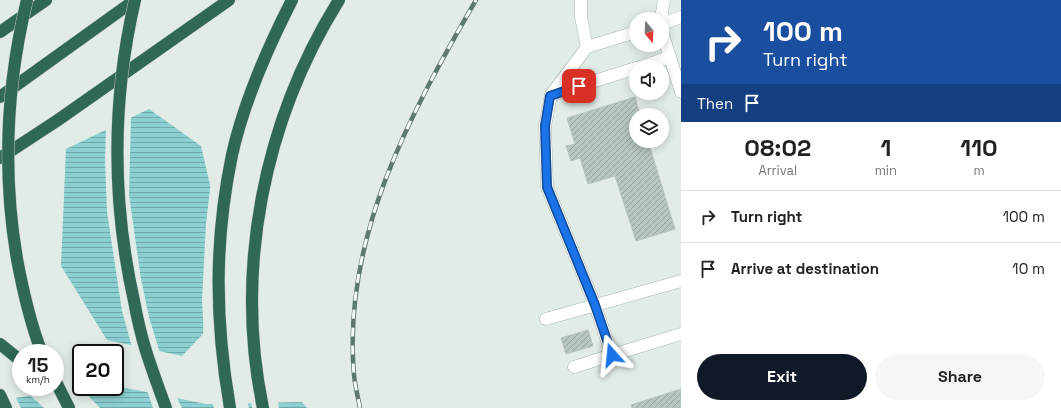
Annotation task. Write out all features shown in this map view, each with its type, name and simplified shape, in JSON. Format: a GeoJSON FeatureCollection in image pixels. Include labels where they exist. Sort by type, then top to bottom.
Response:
{"type":"FeatureCollection","features":[{"type":"Feature","properties":{"kind":"highway"},"geometry":{"type":"LineString","coordinates":[[26,0],[14,60],[8,110],[8,182],[12,224],[20,273],[39,344]]}},
{"type":"Feature","properties":{"kind":"highway"},"geometry":{"type":"LineString","coordinates":[[0,32],[46,0]]}},
{"type":"Feature","properties":{"kind":"highway"},"geometry":{"type":"LineString","coordinates":[[0,97],[135,0]]}},
{"type":"Feature","properties":{"kind":"highway"},"geometry":{"type":"LineString","coordinates":[[135,0],[126,37],[120,82],[117,166],[120,215],[124,250],[145,350],[166,408]]}},
{"type":"Feature","properties":{"kind":"highway"},"geometry":{"type":"LineString","coordinates":[[0,158],[58,120],[229,0]]}},
{"type":"Feature","properties":{"kind":"highway"},"geometry":{"type":"LineString","coordinates":[[230,408],[224,374],[219,326],[219,252],[223,211],[232,155],[241,124],[273,38],[292,0]]}},
{"type":"Feature","properties":{"kind":"highway"},"geometry":{"type":"LineString","coordinates":[[264,408],[255,352],[252,304],[256,243],[264,185],[275,143],[288,103],[313,45],[339,0]]}},
{"type":"Feature","properties":{"kind":"highway"},"geometry":{"type":"LineString","coordinates":[[0,344],[12,354]]}},
{"type":"Feature","properties":{"kind":"highway"},"geometry":{"type":"LineString","coordinates":[[0,395],[6,408]]}},
{"type":"Feature","properties":{"kind":"highway"},"geometry":{"type":"LineString","coordinates":[[61,396],[72,408]]}},
{"type":"Feature","properties":{"kind":"highway"},"geometry":{"type":"LineString","coordinates":[[63,396],[69,408]]}},
{"type":"Feature","properties":{"kind":"street"},"geometry":{"type":"LineString","coordinates":[[581,0],[581,17],[587,47]]}},
{"type":"Feature","properties":{"kind":"street"},"geometry":{"type":"LineString","coordinates":[[662,12],[664,0]]}},
{"type":"Feature","properties":{"kind":"street"},"geometry":{"type":"LineString","coordinates":[[669,21],[681,17]]}},
{"type":"Feature","properties":{"kind":"street"},"geometry":{"type":"LineString","coordinates":[[612,355],[595,305],[547,187],[545,126],[550,96],[587,47],[629,34]]}},
{"type":"Feature","properties":{"kind":"street"},"geometry":{"type":"LineString","coordinates":[[668,52],[681,92]]}},
{"type":"Feature","properties":{"kind":"street"},"geometry":{"type":"LineString","coordinates":[[663,60],[670,58]]}},
{"type":"Feature","properties":{"kind":"street"},"geometry":{"type":"LineString","coordinates":[[550,96],[629,70]]}},
{"type":"Feature","properties":{"kind":"street"},"geometry":{"type":"LineString","coordinates":[[546,319],[681,281]]}},
{"type":"Feature","properties":{"kind":"street"},"geometry":{"type":"LineString","coordinates":[[574,367],[681,334]]}},
{"type":"Feature","properties":{"kind":"water"},"geometry":{"type":"Polygon","coordinates":[[[149,109],[201,146],[211,189],[203,334],[182,356],[107,340],[61,266],[66,149],[149,109]]]}},
{"type":"Feature","properties":{"kind":"water"},"geometry":{"type":"Polygon","coordinates":[[[124,388],[126,388],[206,404],[302,402],[307,408],[0,408],[0,400],[29,396],[64,396],[64,391],[72,390],[72,396],[124,396],[124,388]]]}},
{"type":"Feature","properties":{"kind":"pier"},"geometry":{"type":"Polygon","coordinates":[[[131,116],[129,195],[141,279],[149,317],[160,353],[132,347],[122,311],[107,212],[105,160],[106,127],[131,116]]]}},
{"type":"Feature","properties":{"kind":"pier"},"geometry":{"type":"Polygon","coordinates":[[[211,181],[213,189],[204,335],[202,301],[206,223],[211,181]]]}},
{"type":"Feature","properties":{"kind":"pier"},"geometry":{"type":"Polygon","coordinates":[[[72,388],[72,396],[89,396],[100,408],[44,408],[31,396],[64,396],[64,390],[72,388]]]}},
{"type":"Feature","properties":{"kind":"pier"},"geometry":{"type":"Polygon","coordinates":[[[147,390],[176,396],[182,408],[153,408],[147,390]]]}},
{"type":"Feature","properties":{"kind":"pier"},"geometry":{"type":"Polygon","coordinates":[[[15,396],[21,408],[0,408],[0,398],[15,396]]]}},
{"type":"Feature","properties":{"kind":"pier"},"geometry":{"type":"Polygon","coordinates":[[[212,401],[247,401],[249,408],[214,408],[212,401]]]}},
{"type":"Feature","properties":{"kind":"pier"},"geometry":{"type":"Polygon","coordinates":[[[251,401],[278,401],[279,408],[252,408],[251,401]]]}},
{"type":"Feature","properties":{"kind":"building"},"geometry":{"type":"Polygon","coordinates":[[[629,99],[636,100],[638,108],[629,108],[629,148],[650,148],[675,229],[636,241],[615,176],[588,184],[580,158],[571,161],[566,146],[575,144],[567,118],[629,99]]]}},
{"type":"Feature","properties":{"kind":"building"},"geometry":{"type":"Polygon","coordinates":[[[588,330],[593,346],[566,354],[561,338],[588,330]]]}},
{"type":"Feature","properties":{"kind":"building"},"geometry":{"type":"Polygon","coordinates":[[[681,389],[681,408],[632,408],[631,405],[681,389]]]}},
{"type":"Feature","properties":{"kind":"railway"},"geometry":{"type":"LineString","coordinates":[[360,408],[354,375],[353,324],[359,275],[370,226],[386,179],[405,133],[427,87],[476,0]]}},
{"type":"Feature","properties":{"kind":"route"},"geometry":{"type":"LineString","coordinates":[[579,86],[550,96],[545,126],[547,187],[595,305],[612,355]]}}]}
